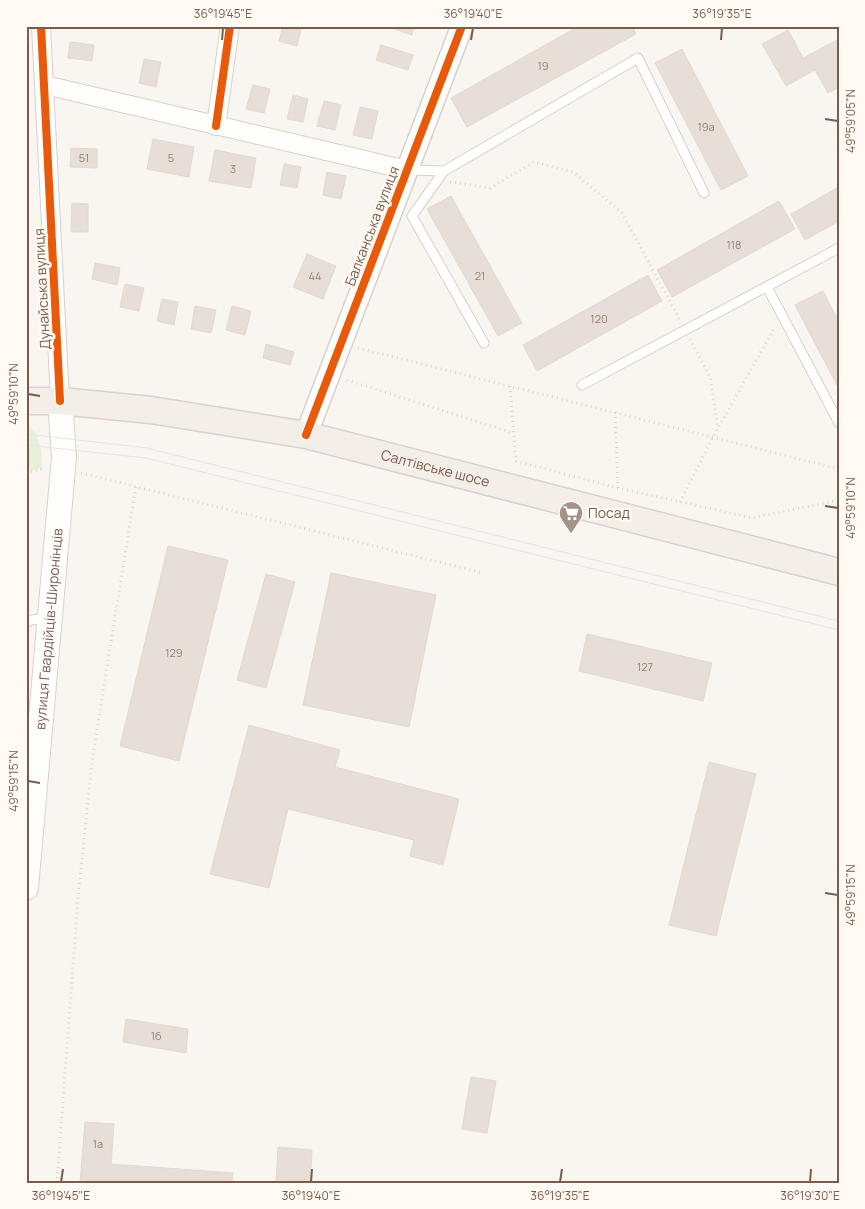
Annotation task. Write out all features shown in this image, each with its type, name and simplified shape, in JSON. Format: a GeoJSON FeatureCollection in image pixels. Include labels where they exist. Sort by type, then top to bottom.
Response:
{"type":"FeatureCollection","features":[{"type":"Feature","properties":{"kind":"main road","name":"Салтівське шосе"},"geometry":{"type":"LineString","coordinates":[[26,401],[60,401],[151,410],[306,435],[839,572]]}},
{"type":"Feature","properties":{"kind":"main road","name":"вулиця Гвардійців-Широнінців"},"geometry":{"type":"LineString","coordinates":[[27,879],[38,711],[50,618],[64,458],[60,401]]}},
{"type":"Feature","properties":{"kind":"street","name":"Дунайська вулиця"},"geometry":{"type":"LineString","coordinates":[[41,26],[60,401]]}},
{"type":"Feature","properties":{"kind":"street"},"geometry":{"type":"LineString","coordinates":[[216,126],[230,26]]}},
{"type":"Feature","properties":{"kind":"street","name":"Балканська вулиця"},"geometry":{"type":"LineString","coordinates":[[306,435],[462,26]]}},
{"type":"Feature","properties":{"kind":"street"},"geometry":{"type":"LineString","coordinates":[[45,85],[407,170]]}},
{"type":"Feature","properties":{"kind":"lane"},"geometry":{"type":"LineString","coordinates":[[484,343],[412,216],[444,171],[638,58],[704,193]]}},
{"type":"Feature","properties":{"kind":"lane"},"geometry":{"type":"LineString","coordinates":[[407,170],[444,171]]}},
{"type":"Feature","properties":{"kind":"lane"},"geometry":{"type":"LineString","coordinates":[[582,385],[839,248]]}},
{"type":"Feature","properties":{"kind":"lane"},"geometry":{"type":"LineString","coordinates":[[767,286],[839,423]]}},
{"type":"Feature","properties":{"kind":"lane"},"geometry":{"type":"LineString","coordinates":[[26,623],[31,620],[50,618]]}},
{"type":"Feature","properties":{"kind":"path"},"geometry":{"type":"LineString","coordinates":[[438,180],[490,188],[534,162],[573,172],[622,213],[710,377],[718,428]]}},
{"type":"Feature","properties":{"kind":"path"},"geometry":{"type":"LineString","coordinates":[[680,502],[713,437],[782,315]]}},
{"type":"Feature","properties":{"kind":"path"},"geometry":{"type":"LineString","coordinates":[[341,343],[839,469]]}},
{"type":"Feature","properties":{"kind":"path"},"geometry":{"type":"LineString","coordinates":[[329,374],[513,433]]}},
{"type":"Feature","properties":{"kind":"path"},"geometry":{"type":"LineString","coordinates":[[510,386],[516,461],[618,488],[752,518],[839,500]]}},
{"type":"Feature","properties":{"kind":"path"},"geometry":{"type":"LineString","coordinates":[[615,412],[618,488]]}},
{"type":"Feature","properties":{"kind":"path"},"geometry":{"type":"LineString","coordinates":[[57,1183],[78,898],[92,761],[136,486],[483,573]]}},
{"type":"Feature","properties":{"kind":"green space"},"geometry":{"type":"Polygon","coordinates":[[[26,424],[37,438],[41,449],[42,467],[26,473],[26,424]]]}},
{"type":"Feature","properties":{"kind":"building"},"geometry":{"type":"Polygon","coordinates":[[[283,26],[302,26],[297,46],[279,41],[283,26]]]}},
{"type":"Feature","properties":{"kind":"building"},"geometry":{"type":"Polygon","coordinates":[[[386,26],[414,26],[412,35],[386,26]]]}},
{"type":"Feature","properties":{"kind":"building"},"geometry":{"type":"Polygon","coordinates":[[[579,26],[632,26],[636,34],[467,127],[451,98],[579,26]]]}},
{"type":"Feature","properties":{"kind":"building"},"geometry":{"type":"Polygon","coordinates":[[[788,30],[803,58],[839,39],[839,87],[828,93],[815,70],[786,86],[762,44],[788,30]]]}},
{"type":"Feature","properties":{"kind":"building"},"geometry":{"type":"Polygon","coordinates":[[[70,42],[94,45],[92,61],[68,58],[70,42]]]}},
{"type":"Feature","properties":{"kind":"building"},"geometry":{"type":"Polygon","coordinates":[[[381,45],[413,55],[408,70],[376,60],[381,45]]]}},
{"type":"Feature","properties":{"kind":"building"},"geometry":{"type":"Polygon","coordinates":[[[682,49],[748,176],[721,190],[655,63],[682,49]]]}},
{"type":"Feature","properties":{"kind":"building"},"geometry":{"type":"Polygon","coordinates":[[[144,59],[161,62],[156,87],[139,83],[144,59]]]}},
{"type":"Feature","properties":{"kind":"building"},"geometry":{"type":"Polygon","coordinates":[[[253,85],[270,89],[264,113],[246,109],[253,85]]]}},
{"type":"Feature","properties":{"kind":"building"},"geometry":{"type":"Polygon","coordinates":[[[293,95],[308,99],[303,122],[287,119],[293,95]]]}},
{"type":"Feature","properties":{"kind":"building"},"geometry":{"type":"Polygon","coordinates":[[[324,101],[341,105],[335,130],[317,126],[324,101]]]}},
{"type":"Feature","properties":{"kind":"building"},"geometry":{"type":"Polygon","coordinates":[[[360,107],[378,111],[372,139],[353,135],[360,107]]]}},
{"type":"Feature","properties":{"kind":"building"},"geometry":{"type":"Polygon","coordinates":[[[153,139],[194,147],[189,177],[147,169],[153,139]]]}},
{"type":"Feature","properties":{"kind":"building"},"geometry":{"type":"Polygon","coordinates":[[[71,148],[97,149],[97,168],[70,167],[71,148]]]}},
{"type":"Feature","properties":{"kind":"building"},"geometry":{"type":"Polygon","coordinates":[[[215,150],[256,158],[251,188],[209,181],[215,150]]]}},
{"type":"Feature","properties":{"kind":"building"},"geometry":{"type":"Polygon","coordinates":[[[284,164],[301,167],[297,188],[280,185],[284,164]]]}},
{"type":"Feature","properties":{"kind":"building"},"geometry":{"type":"Polygon","coordinates":[[[327,172],[346,176],[341,199],[323,195],[327,172]]]}},
{"type":"Feature","properties":{"kind":"building"},"geometry":{"type":"Polygon","coordinates":[[[839,187],[839,221],[805,240],[791,214],[839,187]]]}},
{"type":"Feature","properties":{"kind":"building"},"geometry":{"type":"Polygon","coordinates":[[[451,196],[522,323],[498,336],[427,209],[451,196]]]}},
{"type":"Feature","properties":{"kind":"building"},"geometry":{"type":"Polygon","coordinates":[[[779,201],[795,229],[672,297],[657,270],[779,201]]]}},
{"type":"Feature","properties":{"kind":"building"},"geometry":{"type":"Polygon","coordinates":[[[72,203],[88,204],[88,232],[71,232],[72,203]]]}},
{"type":"Feature","properties":{"kind":"building"},"geometry":{"type":"Polygon","coordinates":[[[307,254],[336,266],[323,299],[293,287],[307,254]]]}},
{"type":"Feature","properties":{"kind":"building"},"geometry":{"type":"Polygon","coordinates":[[[95,263],[120,268],[117,285],[92,279],[95,263]]]}},
{"type":"Feature","properties":{"kind":"building"},"geometry":{"type":"Polygon","coordinates":[[[648,275],[662,301],[537,371],[523,345],[648,275]]]}},
{"type":"Feature","properties":{"kind":"building"},"geometry":{"type":"Polygon","coordinates":[[[125,284],[144,288],[139,311],[120,307],[125,284]]]}},
{"type":"Feature","properties":{"kind":"building"},"geometry":{"type":"Polygon","coordinates":[[[823,291],[839,322],[839,389],[795,305],[823,291]]]}},
{"type":"Feature","properties":{"kind":"building"},"geometry":{"type":"Polygon","coordinates":[[[162,299],[178,302],[174,325],[157,321],[162,299]]]}},
{"type":"Feature","properties":{"kind":"building"},"geometry":{"type":"Polygon","coordinates":[[[195,306],[216,310],[211,333],[191,329],[195,306]]]}},
{"type":"Feature","properties":{"kind":"building"},"geometry":{"type":"Polygon","coordinates":[[[232,306],[251,311],[245,335],[226,330],[232,306]]]}},
{"type":"Feature","properties":{"kind":"building"},"geometry":{"type":"Polygon","coordinates":[[[266,344],[294,352],[290,365],[263,358],[266,344]]]}},
{"type":"Feature","properties":{"kind":"building"},"geometry":{"type":"Polygon","coordinates":[[[168,546],[228,560],[179,761],[120,746],[168,546]]]}},
{"type":"Feature","properties":{"kind":"building"},"geometry":{"type":"Polygon","coordinates":[[[331,573],[436,595],[409,727],[303,705],[331,573]]]}},
{"type":"Feature","properties":{"kind":"building"},"geometry":{"type":"Polygon","coordinates":[[[266,574],[295,582],[266,688],[237,680],[266,574]]]}},
{"type":"Feature","properties":{"kind":"building"},"geometry":{"type":"Polygon","coordinates":[[[587,634],[712,663],[703,701],[579,671],[587,634]]]}},
{"type":"Feature","properties":{"kind":"building"},"geometry":{"type":"Polygon","coordinates":[[[249,725],[340,750],[335,767],[459,799],[443,865],[410,856],[414,840],[288,809],[269,888],[210,874],[249,725]]]}},
{"type":"Feature","properties":{"kind":"building"},"geometry":{"type":"Polygon","coordinates":[[[709,762],[756,774],[716,936],[669,925],[709,762]]]}},
{"type":"Feature","properties":{"kind":"building"},"geometry":{"type":"Polygon","coordinates":[[[126,1019],[188,1029],[186,1053],[123,1042],[126,1019]]]}},
{"type":"Feature","properties":{"kind":"building"},"geometry":{"type":"Polygon","coordinates":[[[471,1077],[496,1081],[487,1133],[462,1129],[471,1077]]]}},
{"type":"Feature","properties":{"kind":"building"},"geometry":{"type":"Polygon","coordinates":[[[85,1122],[114,1124],[111,1164],[233,1173],[232,1183],[80,1183],[85,1122]]]}},
{"type":"Feature","properties":{"kind":"building"},"geometry":{"type":"Polygon","coordinates":[[[278,1147],[312,1150],[310,1183],[276,1183],[278,1147]]]}},
{"type":"Feature","properties":{"kind":"tram line"},"geometry":{"type":"LineString","coordinates":[[26,434],[147,448],[839,621]]}},
{"type":"Feature","properties":{"kind":"tram line"},"geometry":{"type":"LineString","coordinates":[[26,445],[146,458],[839,630]]}},
{"type":"Feature","properties":{"kind":"cycle path"},"geometry":{"type":"LineString","coordinates":[[41,26],[60,401]]}},
{"type":"Feature","properties":{"kind":"cycle path"},"geometry":{"type":"LineString","coordinates":[[216,126],[230,26]]}},
{"type":"Feature","properties":{"kind":"cycle path"},"geometry":{"type":"LineString","coordinates":[[306,435],[462,26]]}},
{"type":"Feature","properties":{"kind":"place","name":"Посад"},"geometry":{"type":"Point","coordinates":[571,534]}}]}
